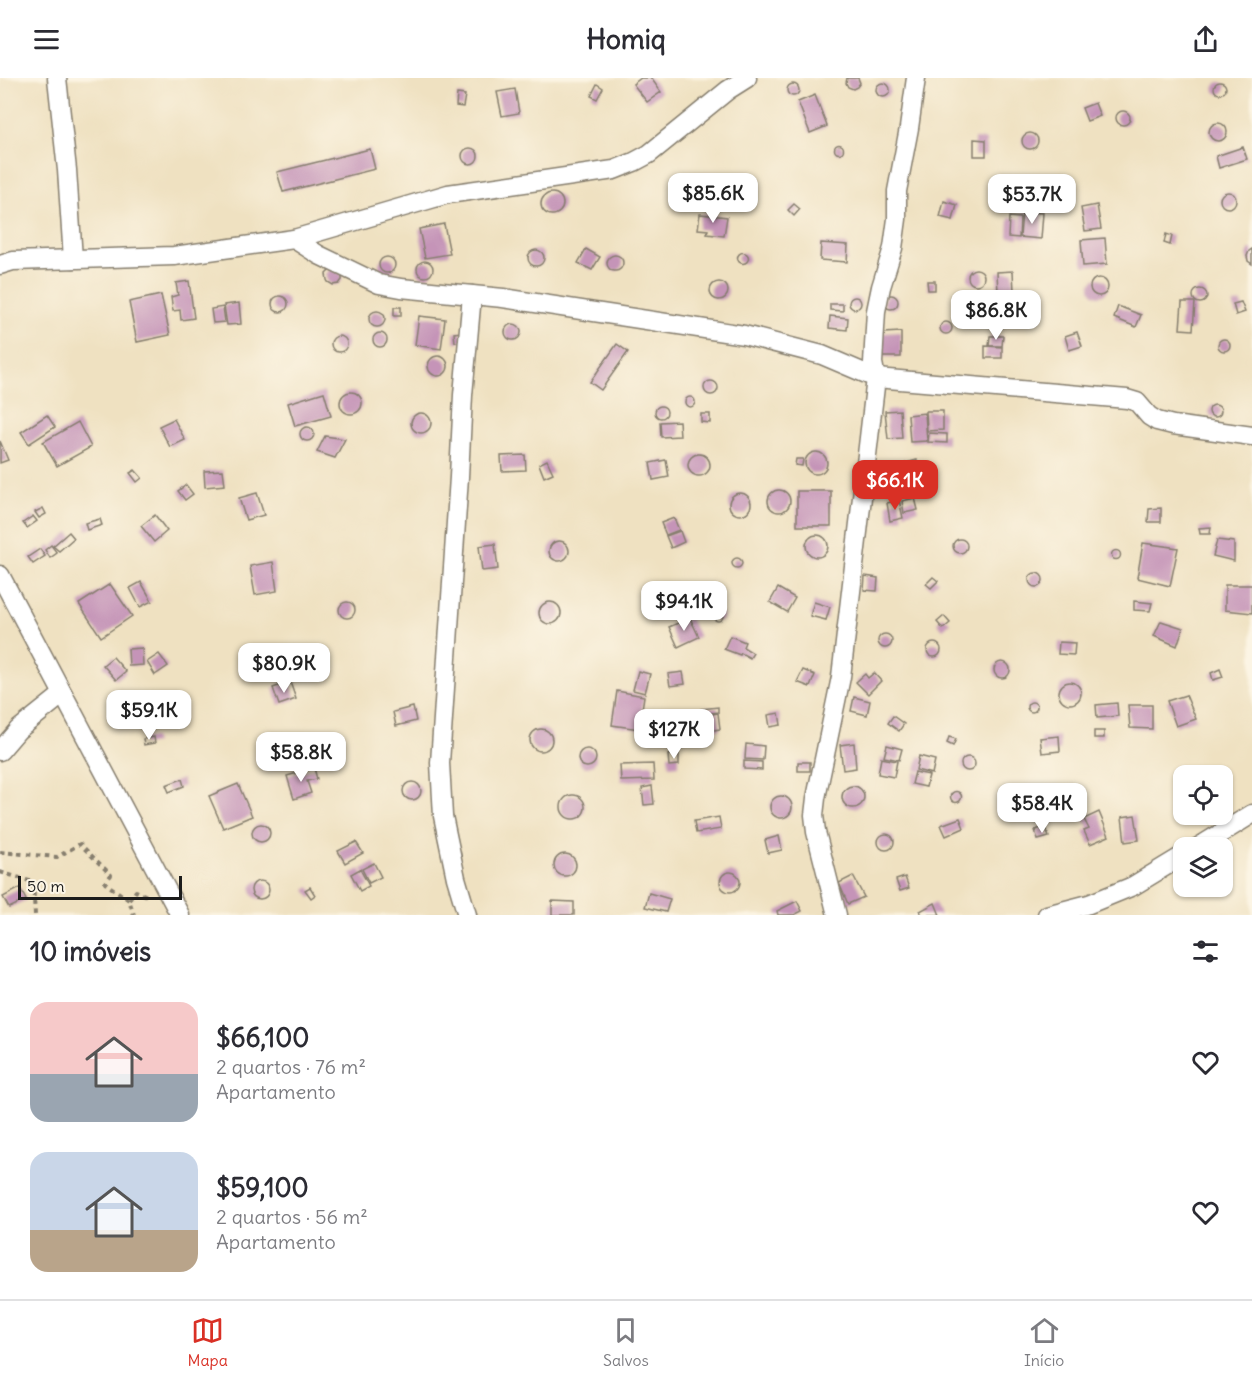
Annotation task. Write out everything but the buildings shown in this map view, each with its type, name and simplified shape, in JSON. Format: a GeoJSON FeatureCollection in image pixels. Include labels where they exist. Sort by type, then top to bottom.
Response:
{"type":"FeatureCollection","features":[{"type":"Feature","properties":{"kind":"street"},"geometry":{"type":"LineString","coordinates":[[57,78],[67,170],[73,259]]}},
{"type":"Feature","properties":{"kind":"street"},"geometry":{"type":"LineString","coordinates":[[0,264],[13,261],[174,256],[294,239],[448,194],[614,170],[649,154],[728,90],[747,78]]}},
{"type":"Feature","properties":{"kind":"street"},"geometry":{"type":"LineString","coordinates":[[837,915],[816,832],[814,815],[841,677],[876,378],[873,363],[876,311],[893,248],[897,219],[897,191],[916,78]]}},
{"type":"Feature","properties":{"kind":"street"},"geometry":{"type":"LineString","coordinates":[[294,239],[319,255],[379,284],[503,298],[744,335],[822,355],[876,378],[1127,399],[1137,402],[1149,416],[1158,421],[1252,436]]}},
{"type":"Feature","properties":{"kind":"street"},"geometry":{"type":"LineString","coordinates":[[467,915],[456,878],[443,816],[440,763],[463,395],[472,296]]}},
{"type":"Feature","properties":{"kind":"street"},"geometry":{"type":"LineString","coordinates":[[0,575],[180,915]]}},
{"type":"Feature","properties":{"kind":"street"},"geometry":{"type":"LineString","coordinates":[[0,751],[18,730],[63,693]]}},
{"type":"Feature","properties":{"kind":"street"},"geometry":{"type":"LineString","coordinates":[[1215,837],[1252,814]]}},
{"type":"Feature","properties":{"kind":"street"},"geometry":{"type":"LineString","coordinates":[[1047,915],[1089,904],[1133,886],[1173,862]]}},
{"type":"Feature","properties":{"kind":"path"},"geometry":{"type":"LineString","coordinates":[[0,852],[57,857],[80,844],[111,875],[105,884],[129,900],[134,915]]}},
{"type":"Feature","properties":{"kind":"path"},"geometry":{"type":"LineString","coordinates":[[0,872],[33,882],[35,915]]}}]}
